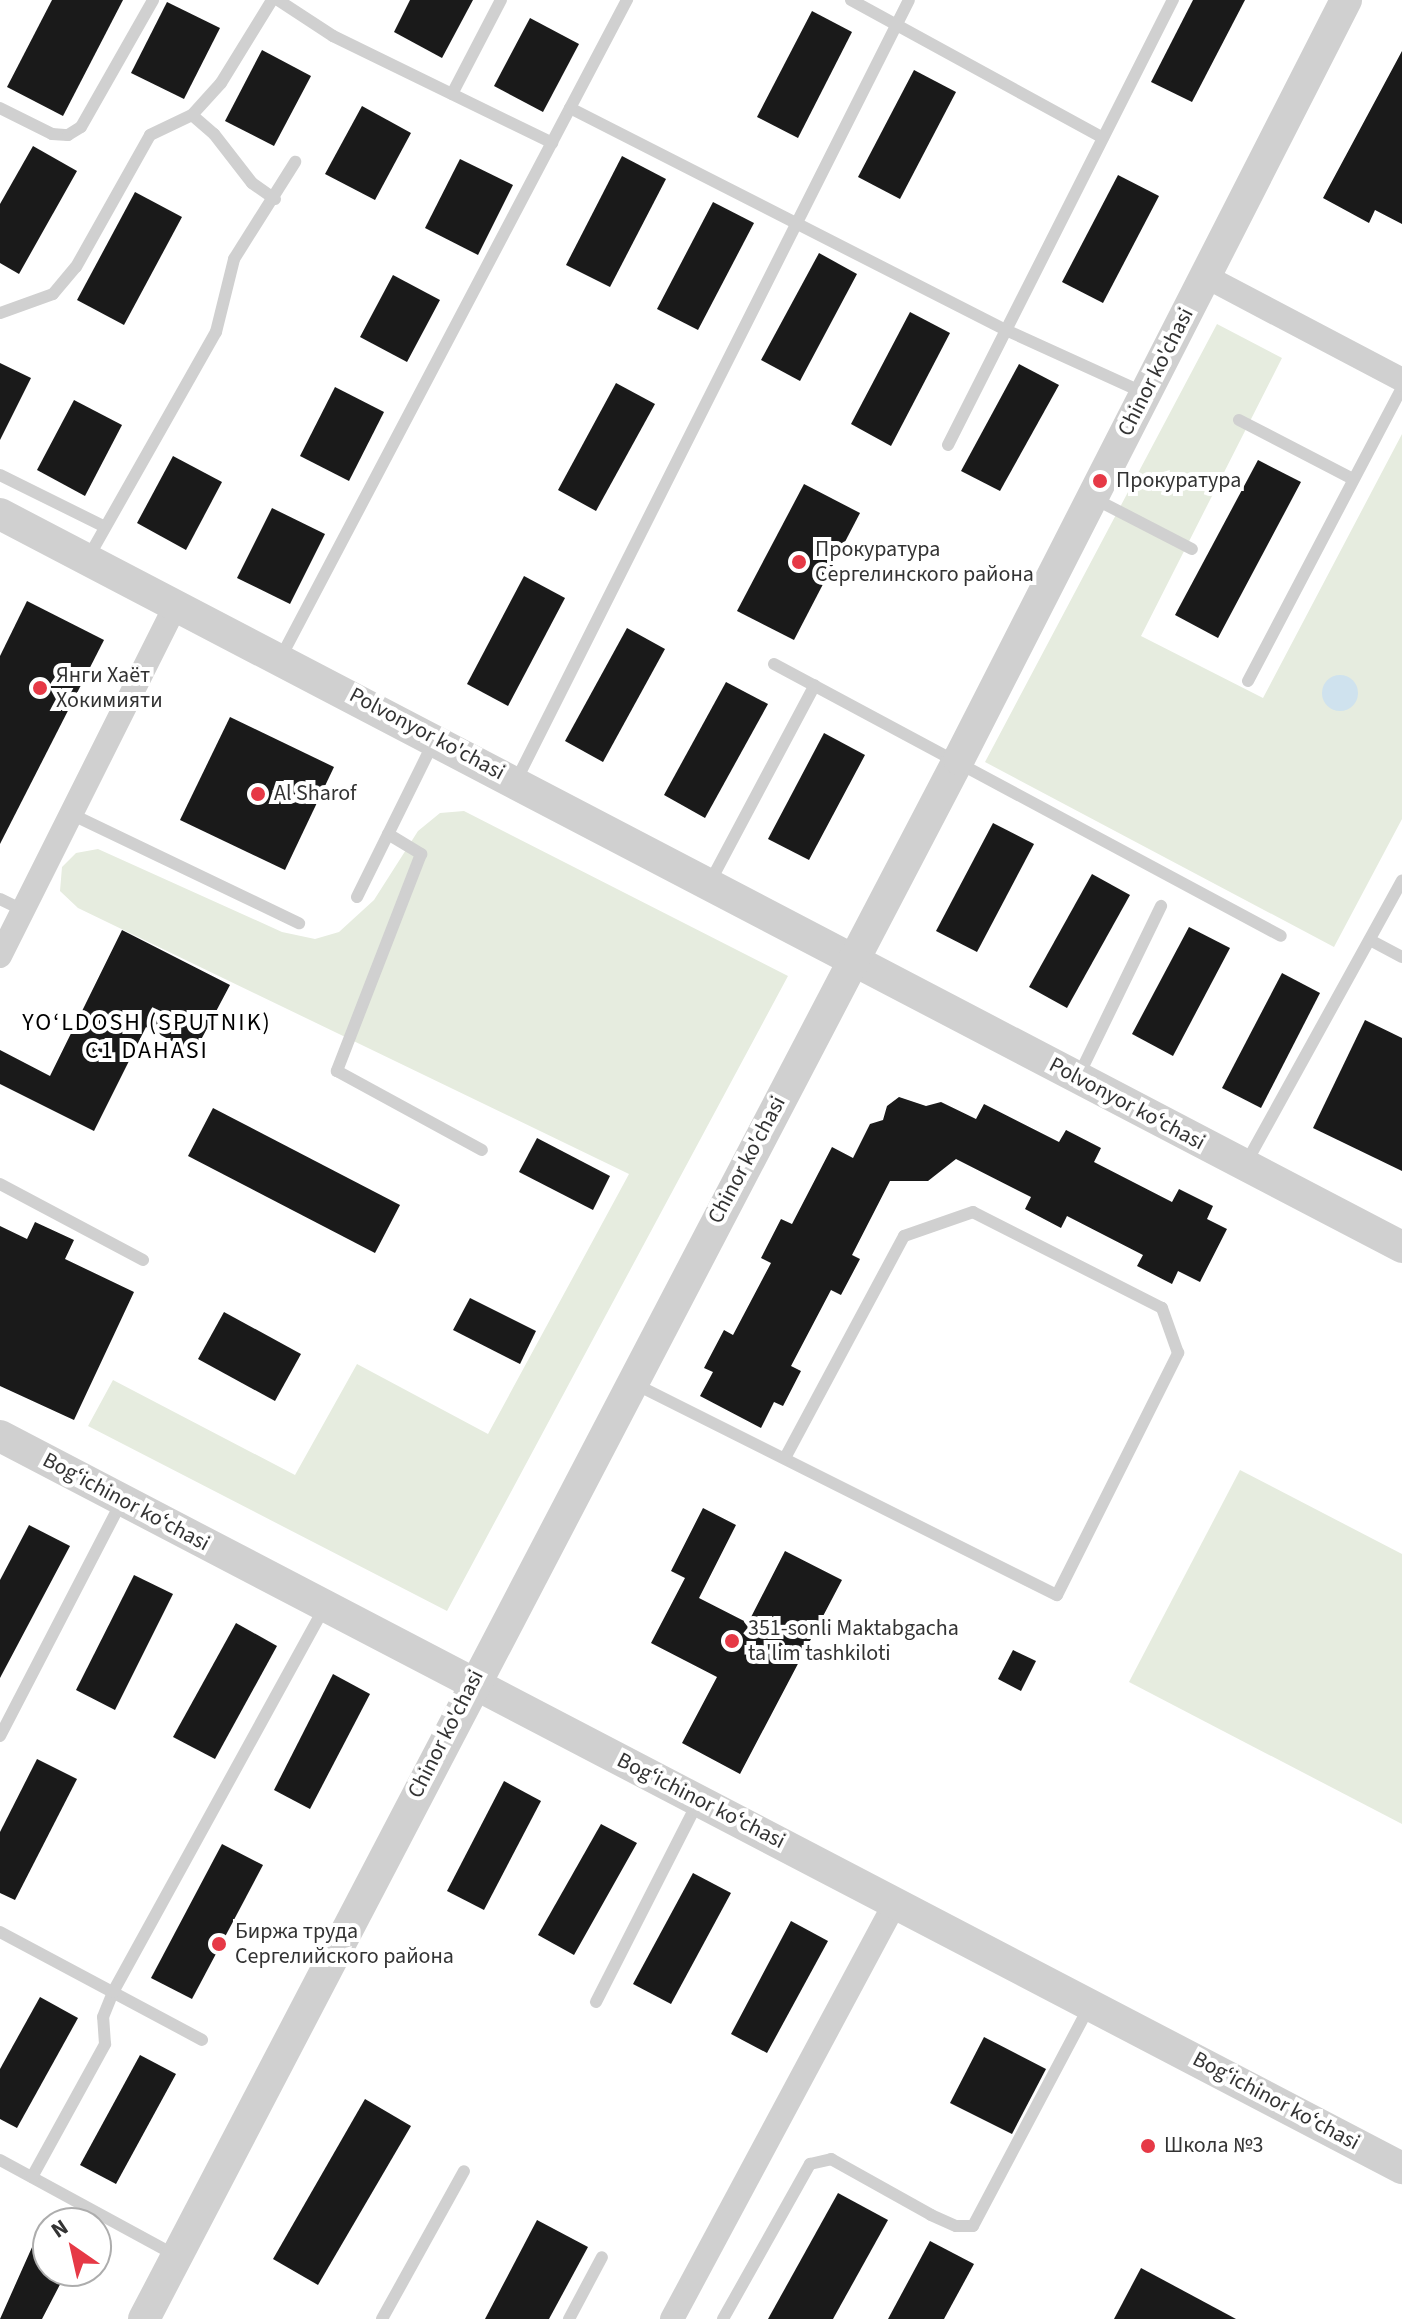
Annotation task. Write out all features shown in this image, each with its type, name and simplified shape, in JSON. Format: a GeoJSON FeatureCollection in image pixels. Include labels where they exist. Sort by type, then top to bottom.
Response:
{"type":"FeatureCollection","features":[{"type":"Feature","properties":{"kind":"street","name":"Chinor ko'chasi"},"geometry":{"type":"LineString","coordinates":[[144,2319],[472,1682],[959,759],[1341,2]]}},
{"type":"Feature","properties":{"kind":"street"},"geometry":{"type":"LineString","coordinates":[[1205,276],[1402,380]]}},
{"type":"Feature","properties":{"kind":"street","name":"Polvonyor ko'chasi"},"geometry":{"type":"LineString","coordinates":[[0,514],[436,738],[852,960]]}},
{"type":"Feature","properties":{"kind":"street"},"geometry":{"type":"LineString","coordinates":[[0,956],[177,603]]}},
{"type":"Feature","properties":{"kind":"street","name":"Polvonyor koʻchasi"},"geometry":{"type":"LineString","coordinates":[[852,960],[1402,1247]]}},
{"type":"Feature","properties":{"kind":"street","name":"Bogʻichinor koʻchasi"},"geometry":{"type":"LineString","coordinates":[[0,1436],[1402,2168]]}},
{"type":"Feature","properties":{"kind":"street"},"geometry":{"type":"LineString","coordinates":[[672,2319],[896,1902]]}},
{"type":"Feature","properties":{"kind":"lane"},"geometry":{"type":"LineString","coordinates":[[0,108],[52,134],[68,135],[81,127],[153,0]]}},
{"type":"Feature","properties":{"kind":"lane"},"geometry":{"type":"LineString","coordinates":[[0,313],[53,294],[76,267],[150,135],[192,115],[221,83],[272,0]]}},
{"type":"Feature","properties":{"kind":"lane"},"geometry":{"type":"LineString","coordinates":[[278,0],[333,36],[552,143]]}},
{"type":"Feature","properties":{"kind":"lane"},"geometry":{"type":"LineString","coordinates":[[452,94],[501,0]]}},
{"type":"Feature","properties":{"kind":"lane"},"geometry":{"type":"LineString","coordinates":[[281,657],[627,0]]}},
{"type":"Feature","properties":{"kind":"lane"},"geometry":{"type":"LineString","coordinates":[[851,0],[1103,138]]}},
{"type":"Feature","properties":{"kind":"lane"},"geometry":{"type":"LineString","coordinates":[[516,781],[909,0]]}},
{"type":"Feature","properties":{"kind":"lane"},"geometry":{"type":"LineString","coordinates":[[948,445],[1173,0]]}},
{"type":"Feature","properties":{"kind":"lane"},"geometry":{"type":"LineString","coordinates":[[570,108],[1006,330],[1145,394]]}},
{"type":"Feature","properties":{"kind":"lane"},"geometry":{"type":"LineString","coordinates":[[192,115],[214,134],[252,183],[275,199]]}},
{"type":"Feature","properties":{"kind":"lane"},"geometry":{"type":"LineString","coordinates":[[88,558],[216,332],[234,259],[275,199],[295,162]]}},
{"type":"Feature","properties":{"kind":"lane"},"geometry":{"type":"LineString","coordinates":[[1248,681],[1402,388]]}},
{"type":"Feature","properties":{"kind":"lane"},"geometry":{"type":"LineString","coordinates":[[1239,420],[1353,479]]}},
{"type":"Feature","properties":{"kind":"lane"},"geometry":{"type":"LineString","coordinates":[[0,475],[105,527]]}},
{"type":"Feature","properties":{"kind":"lane"},"geometry":{"type":"LineString","coordinates":[[1092,497],[1192,549]]}},
{"type":"Feature","properties":{"kind":"lane"},"geometry":{"type":"LineString","coordinates":[[774,664],[959,759],[1281,936]]}},
{"type":"Feature","properties":{"kind":"lane"},"geometry":{"type":"LineString","coordinates":[[709,884],[815,685]]}},
{"type":"Feature","properties":{"kind":"lane"},"geometry":{"type":"LineString","coordinates":[[357,897],[436,738]]}},
{"type":"Feature","properties":{"kind":"lane"},"geometry":{"type":"LineString","coordinates":[[71,814],[299,923]]}},
{"type":"Feature","properties":{"kind":"lane"},"geometry":{"type":"LineString","coordinates":[[388,834],[421,854],[337,1071],[482,1150]]}},
{"type":"Feature","properties":{"kind":"lane"},"geometry":{"type":"LineString","coordinates":[[1245,1165],[1402,881]]}},
{"type":"Feature","properties":{"kind":"lane"},"geometry":{"type":"LineString","coordinates":[[0,899],[23,910]]}},
{"type":"Feature","properties":{"kind":"lane"},"geometry":{"type":"LineString","coordinates":[[1077,1078],[1161,906]]}},
{"type":"Feature","properties":{"kind":"lane"},"geometry":{"type":"LineString","coordinates":[[1370,940],[1402,957]]}},
{"type":"Feature","properties":{"kind":"lane"},"geometry":{"type":"LineString","coordinates":[[0,1184],[143,1260]]}},
{"type":"Feature","properties":{"kind":"lane"},"geometry":{"type":"LineString","coordinates":[[631,1382],[1057,1595],[1178,1353],[1162,1308],[973,1212],[904,1236],[785,1458]]}},
{"type":"Feature","properties":{"kind":"lane"},"geometry":{"type":"LineString","coordinates":[[0,1736],[122,1500]]}},
{"type":"Feature","properties":{"kind":"lane"},"geometry":{"type":"LineString","coordinates":[[32,2177],[105,2044],[103,2017],[113,1992],[325,1607]]}},
{"type":"Feature","properties":{"kind":"lane"},"geometry":{"type":"LineString","coordinates":[[596,2002],[699,1800]]}},
{"type":"Feature","properties":{"kind":"lane"},"geometry":{"type":"LineString","coordinates":[[0,1932],[202,2040]]}},
{"type":"Feature","properties":{"kind":"lane"},"geometry":{"type":"LineString","coordinates":[[723,2319],[810,2164],[831,2159],[931,2215],[956,2226],[973,2226],[1090,2004]]}},
{"type":"Feature","properties":{"kind":"lane"},"geometry":{"type":"LineString","coordinates":[[0,2160],[177,2256]]}},
{"type":"Feature","properties":{"kind":"lane"},"geometry":{"type":"LineString","coordinates":[[382,2319],[464,2171]]}},
{"type":"Feature","properties":{"kind":"lane"},"geometry":{"type":"LineString","coordinates":[[569,2319],[602,2257]]}},
{"type":"Feature","properties":{"kind":"shaded area"},"geometry":{"type":"Polygon","coordinates":[[[1217,324],[1282,358],[1141,636],[1263,698],[1402,434],[1402,819],[1334,947],[985,762],[1217,324]]]}},
{"type":"Feature","properties":{"kind":"shaded area"},"geometry":{"type":"Polygon","coordinates":[[[464,811],[788,976],[447,1611],[88,1426],[113,1380],[295,1475],[357,1364],[488,1434],[629,1174],[78,908],[60,891],[62,867],[76,853],[98,849],[282,932],[315,939],[339,932],[374,900],[418,831],[440,813],[464,811]]]}},
{"type":"Feature","properties":{"kind":"shaded area"},"geometry":{"type":"Polygon","coordinates":[[[1240,1470],[1402,1554],[1402,1824],[1129,1682],[1240,1470]]]}},
{"type":"Feature","properties":{"kind":"water"},"geometry":{"type":"Polygon","coordinates":[[[1340,675],[1353,680],[1358,693],[1353,706],[1340,711],[1327,706],[1322,693],[1327,680],[1340,675]]]}},
{"type":"Feature","properties":{"kind":"building"},"geometry":{"type":"Polygon","coordinates":[[[52,0],[123,0],[63,116],[7,87],[52,0]]]}},
{"type":"Feature","properties":{"kind":"building"},"geometry":{"type":"Polygon","coordinates":[[[410,0],[473,0],[442,58],[394,32],[410,0]]]}},
{"type":"Feature","properties":{"kind":"building"},"geometry":{"type":"Polygon","coordinates":[[[1193,0],[1245,0],[1192,102],[1151,82],[1193,0]]]}},
{"type":"Feature","properties":{"kind":"building"},"geometry":{"type":"Polygon","coordinates":[[[167,2],[220,28],[184,99],[131,73],[167,2]]]}},
{"type":"Feature","properties":{"kind":"building"},"geometry":{"type":"Polygon","coordinates":[[[812,11],[852,32],[798,138],[757,117],[812,11]]]}},
{"type":"Feature","properties":{"kind":"building"},"geometry":{"type":"Polygon","coordinates":[[[530,18],[579,44],[543,112],[494,86],[530,18]]]}},
{"type":"Feature","properties":{"kind":"building"},"geometry":{"type":"Polygon","coordinates":[[[262,50],[311,76],[274,146],[225,121],[262,50]]]}},
{"type":"Feature","properties":{"kind":"building"},"geometry":{"type":"Polygon","coordinates":[[[1402,51],[1402,224],[1375,210],[1369,223],[1323,198],[1402,51]]]}},
{"type":"Feature","properties":{"kind":"building"},"geometry":{"type":"Polygon","coordinates":[[[914,70],[956,92],[900,199],[858,177],[914,70]]]}},
{"type":"Feature","properties":{"kind":"building"},"geometry":{"type":"Polygon","coordinates":[[[362,106],[411,133],[375,200],[325,174],[362,106]]]}},
{"type":"Feature","properties":{"kind":"building"},"geometry":{"type":"Polygon","coordinates":[[[33,146],[77,171],[19,274],[0,263],[0,204],[33,146]]]}},
{"type":"Feature","properties":{"kind":"building"},"geometry":{"type":"Polygon","coordinates":[[[622,156],[666,179],[610,287],[566,265],[622,156]]]}},
{"type":"Feature","properties":{"kind":"building"},"geometry":{"type":"Polygon","coordinates":[[[460,159],[513,185],[478,255],[425,228],[460,159]]]}},
{"type":"Feature","properties":{"kind":"building"},"geometry":{"type":"Polygon","coordinates":[[[1118,175],[1159,196],[1103,303],[1062,282],[1118,175]]]}},
{"type":"Feature","properties":{"kind":"building"},"geometry":{"type":"Polygon","coordinates":[[[135,192],[182,217],[124,325],[77,300],[135,192]]]}},
{"type":"Feature","properties":{"kind":"building"},"geometry":{"type":"Polygon","coordinates":[[[713,202],[754,223],[698,330],[657,309],[713,202]]]}},
{"type":"Feature","properties":{"kind":"building"},"geometry":{"type":"Polygon","coordinates":[[[819,253],[857,274],[800,381],[761,360],[819,253]]]}},
{"type":"Feature","properties":{"kind":"building"},"geometry":{"type":"Polygon","coordinates":[[[393,275],[440,300],[407,362],[360,337],[393,275]]]}},
{"type":"Feature","properties":{"kind":"building"},"geometry":{"type":"Polygon","coordinates":[[[910,312],[950,333],[891,446],[851,424],[910,312]]]}},
{"type":"Feature","properties":{"kind":"building"},"geometry":{"type":"Polygon","coordinates":[[[0,363],[31,378],[0,440],[0,363]]]}},
{"type":"Feature","properties":{"kind":"building"},"geometry":{"type":"Polygon","coordinates":[[[1019,364],[1059,385],[1000,491],[961,471],[1019,364]]]}},
{"type":"Feature","properties":{"kind":"building"},"geometry":{"type":"Polygon","coordinates":[[[616,383],[655,404],[596,511],[558,490],[616,383]]]}},
{"type":"Feature","properties":{"kind":"building"},"geometry":{"type":"Polygon","coordinates":[[[335,387],[384,412],[349,481],[300,456],[335,387]]]}},
{"type":"Feature","properties":{"kind":"building"},"geometry":{"type":"Polygon","coordinates":[[[74,400],[122,425],[85,496],[37,470],[74,400]]]}},
{"type":"Feature","properties":{"kind":"building"},"geometry":{"type":"Polygon","coordinates":[[[173,456],[222,482],[186,550],[137,523],[173,456]]]}},
{"type":"Feature","properties":{"kind":"building"},"geometry":{"type":"Polygon","coordinates":[[[1258,460],[1301,482],[1218,638],[1175,615],[1258,460]]]}},
{"type":"Feature","properties":{"kind":"building","name":"Прокуратура Сергелинского района"},"geometry":{"type":"Polygon","coordinates":[[[804,484],[860,513],[794,640],[737,611],[804,484]]]}},
{"type":"Feature","properties":{"kind":"building"},"geometry":{"type":"Polygon","coordinates":[[[272,508],[325,534],[290,604],[237,578],[272,508]]]}},
{"type":"Feature","properties":{"kind":"building"},"geometry":{"type":"Polygon","coordinates":[[[524,576],[565,598],[508,706],[467,684],[524,576]]]}},
{"type":"Feature","properties":{"kind":"building","name":"Янги Хаёт Хокимияти"},"geometry":{"type":"Polygon","coordinates":[[[27,601],[104,640],[0,844],[0,656],[27,601]]]}},
{"type":"Feature","properties":{"kind":"building"},"geometry":{"type":"Polygon","coordinates":[[[627,628],[665,649],[603,762],[565,741],[627,628]]]}},
{"type":"Feature","properties":{"kind":"building"},"geometry":{"type":"Polygon","coordinates":[[[726,682],[768,704],[705,818],[664,795],[726,682]]]}},
{"type":"Feature","properties":{"kind":"building"},"geometry":{"type":"Polygon","coordinates":[[[230,717],[334,767],[285,870],[180,820],[230,717]]]}},
{"type":"Feature","properties":{"kind":"building"},"geometry":{"type":"Polygon","coordinates":[[[824,733],[865,755],[809,860],[768,839],[824,733]]]}},
{"type":"Feature","properties":{"kind":"building"},"geometry":{"type":"Polygon","coordinates":[[[993,823],[1034,844],[977,952],[936,931],[993,823]]]}},
{"type":"Feature","properties":{"kind":"building"},"geometry":{"type":"Polygon","coordinates":[[[1092,874],[1130,895],[1067,1008],[1029,987],[1092,874]]]}},
{"type":"Feature","properties":{"kind":"building"},"geometry":{"type":"Polygon","coordinates":[[[1189,927],[1230,948],[1173,1056],[1132,1034],[1189,927]]]}},
{"type":"Feature","properties":{"kind":"building"},"geometry":{"type":"Polygon","coordinates":[[[122,930],[230,985],[194,1053],[146,1027],[94,1131],[0,1084],[0,1050],[50,1076],[122,930]]]}},
{"type":"Feature","properties":{"kind":"building"},"geometry":{"type":"Polygon","coordinates":[[[1282,973],[1320,993],[1261,1108],[1222,1088],[1282,973]]]}},
{"type":"Feature","properties":{"kind":"building"},"geometry":{"type":"Polygon","coordinates":[[[1365,1020],[1402,1038],[1402,1171],[1313,1128],[1365,1020]]]}},
{"type":"Feature","properties":{"kind":"building"},"geometry":{"type":"Polygon","coordinates":[[[899,1097],[926,1106],[941,1102],[976,1119],[984,1104],[1059,1142],[1066,1130],[1101,1148],[1094,1162],[1172,1202],[1179,1189],[1213,1206],[1207,1219],[1227,1229],[1200,1282],[1178,1271],[1172,1284],[1137,1266],[1143,1255],[1067,1216],[1061,1228],[1025,1209],[1031,1197],[956,1159],[928,1181],[890,1181],[852,1255],[860,1259],[841,1295],[831,1290],[791,1366],[801,1371],[783,1406],[774,1402],[761,1428],[700,1396],[713,1372],[704,1368],[724,1330],[733,1335],[771,1263],[761,1258],[781,1219],[792,1224],[832,1147],[853,1158],[870,1124],[883,1120],[887,1106],[899,1097]]]}},
{"type":"Feature","properties":{"kind":"building"},"geometry":{"type":"Polygon","coordinates":[[[213,1108],[400,1205],[375,1253],[188,1156],[213,1108]]]}},
{"type":"Feature","properties":{"kind":"building"},"geometry":{"type":"Polygon","coordinates":[[[537,1138],[610,1176],[593,1210],[519,1172],[537,1138]]]}},
{"type":"Feature","properties":{"kind":"building"},"geometry":{"type":"Polygon","coordinates":[[[35,1222],[74,1240],[65,1259],[134,1292],[74,1420],[0,1386],[0,1226],[27,1239],[35,1222]]]}},
{"type":"Feature","properties":{"kind":"building"},"geometry":{"type":"Polygon","coordinates":[[[470,1298],[536,1331],[520,1364],[453,1330],[470,1298]]]}},
{"type":"Feature","properties":{"kind":"building"},"geometry":{"type":"Polygon","coordinates":[[[224,1312],[301,1354],[275,1401],[198,1359],[224,1312]]]}},
{"type":"Feature","properties":{"kind":"building"},"geometry":{"type":"Polygon","coordinates":[[[703,1508],[736,1525],[699,1598],[748,1623],[785,1551],[842,1580],[740,1774],[682,1743],[717,1677],[651,1643],[685,1578],[671,1571],[703,1508]]]}},
{"type":"Feature","properties":{"kind":"building"},"geometry":{"type":"Polygon","coordinates":[[[29,1525],[70,1546],[0,1678],[0,1580],[29,1525]]]}},
{"type":"Feature","properties":{"kind":"building"},"geometry":{"type":"Polygon","coordinates":[[[134,1575],[173,1594],[115,1710],[76,1690],[134,1575]]]}},
{"type":"Feature","properties":{"kind":"building"},"geometry":{"type":"Polygon","coordinates":[[[236,1623],[277,1646],[215,1759],[173,1737],[236,1623]]]}},
{"type":"Feature","properties":{"kind":"building"},"geometry":{"type":"Polygon","coordinates":[[[1013,1650],[1036,1661],[1021,1691],[998,1679],[1013,1650]]]}},
{"type":"Feature","properties":{"kind":"building"},"geometry":{"type":"Polygon","coordinates":[[[333,1674],[370,1694],[310,1809],[274,1790],[333,1674]]]}},
{"type":"Feature","properties":{"kind":"building"},"geometry":{"type":"Polygon","coordinates":[[[37,1759],[77,1779],[15,1900],[0,1893],[0,1832],[37,1759]]]}},
{"type":"Feature","properties":{"kind":"building"},"geometry":{"type":"Polygon","coordinates":[[[504,1781],[541,1801],[484,1910],[447,1891],[504,1781]]]}},
{"type":"Feature","properties":{"kind":"building"},"geometry":{"type":"Polygon","coordinates":[[[601,1824],[637,1843],[574,1955],[538,1935],[601,1824]]]}},
{"type":"Feature","properties":{"kind":"building"},"geometry":{"type":"Polygon","coordinates":[[[222,1844],[263,1865],[192,1999],[151,1978],[222,1844]]]}},
{"type":"Feature","properties":{"kind":"building"},"geometry":{"type":"Polygon","coordinates":[[[693,1873],[731,1893],[671,2004],[633,1984],[693,1873]]]}},
{"type":"Feature","properties":{"kind":"building"},"geometry":{"type":"Polygon","coordinates":[[[791,1921],[828,1941],[767,2053],[731,2034],[791,1921]]]}},
{"type":"Feature","properties":{"kind":"building"},"geometry":{"type":"Polygon","coordinates":[[[40,1997],[78,2018],[17,2128],[0,2119],[0,2069],[40,1997]]]}},
{"type":"Feature","properties":{"kind":"building"},"geometry":{"type":"Polygon","coordinates":[[[984,2037],[1046,2069],[1012,2134],[950,2103],[984,2037]]]}},
{"type":"Feature","properties":{"kind":"building"},"geometry":{"type":"Polygon","coordinates":[[[140,2055],[176,2074],[116,2184],[80,2165],[140,2055]]]}},
{"type":"Feature","properties":{"kind":"building"},"geometry":{"type":"Polygon","coordinates":[[[365,2099],[411,2126],[318,2285],[273,2259],[365,2099]]]}},
{"type":"Feature","properties":{"kind":"building"},"geometry":{"type":"Polygon","coordinates":[[[838,2193],[888,2220],[833,2319],[768,2319],[838,2193]]]}},
{"type":"Feature","properties":{"kind":"building"},"geometry":{"type":"Polygon","coordinates":[[[537,2220],[588,2247],[549,2319],[485,2319],[537,2220]]]}},
{"type":"Feature","properties":{"kind":"building"},"geometry":{"type":"Polygon","coordinates":[[[930,2241],[974,2264],[944,2319],[888,2319],[930,2241]]]}},
{"type":"Feature","properties":{"kind":"building"},"geometry":{"type":"Polygon","coordinates":[[[32,2247],[32,2287],[59,2287],[42,2319],[0,2319],[32,2247]]]}},
{"type":"Feature","properties":{"kind":"building"},"geometry":{"type":"Polygon","coordinates":[[[1141,2268],[1236,2319],[1114,2319],[1141,2268]]]}},
{"type":"Feature","properties":{"kind":"place","name":"Прокуратура"},"geometry":{"type":"Point","coordinates":[1100,481]}},
{"type":"Feature","properties":{"kind":"place","name":"Прокуратура Сергелинского района"},"geometry":{"type":"Point","coordinates":[799,562]}},
{"type":"Feature","properties":{"kind":"place","name":"Янги Хаёт Хокимияти"},"geometry":{"type":"Point","coordinates":[40,688]}},
{"type":"Feature","properties":{"kind":"place","name":"Al Sharof"},"geometry":{"type":"Point","coordinates":[258,794]}},
{"type":"Feature","properties":{"kind":"place","name":"351-sonli Maktabgacha ta'lim tashkiloti"},"geometry":{"type":"Point","coordinates":[732,1641]}},
{"type":"Feature","properties":{"kind":"place","name":"Биржа труда Сергелийского района"},"geometry":{"type":"Point","coordinates":[219,1944]}},
{"type":"Feature","properties":{"kind":"place","name":"Школа №3"},"geometry":{"type":"Point","coordinates":[1148,2146]}},
{"type":"Feature","properties":{"kind":"district","name":"YO‘LDOSH (SPUTNIK) C1 DAHASI"},"geometry":{"type":"Point","coordinates":[147,1037]}}]}
